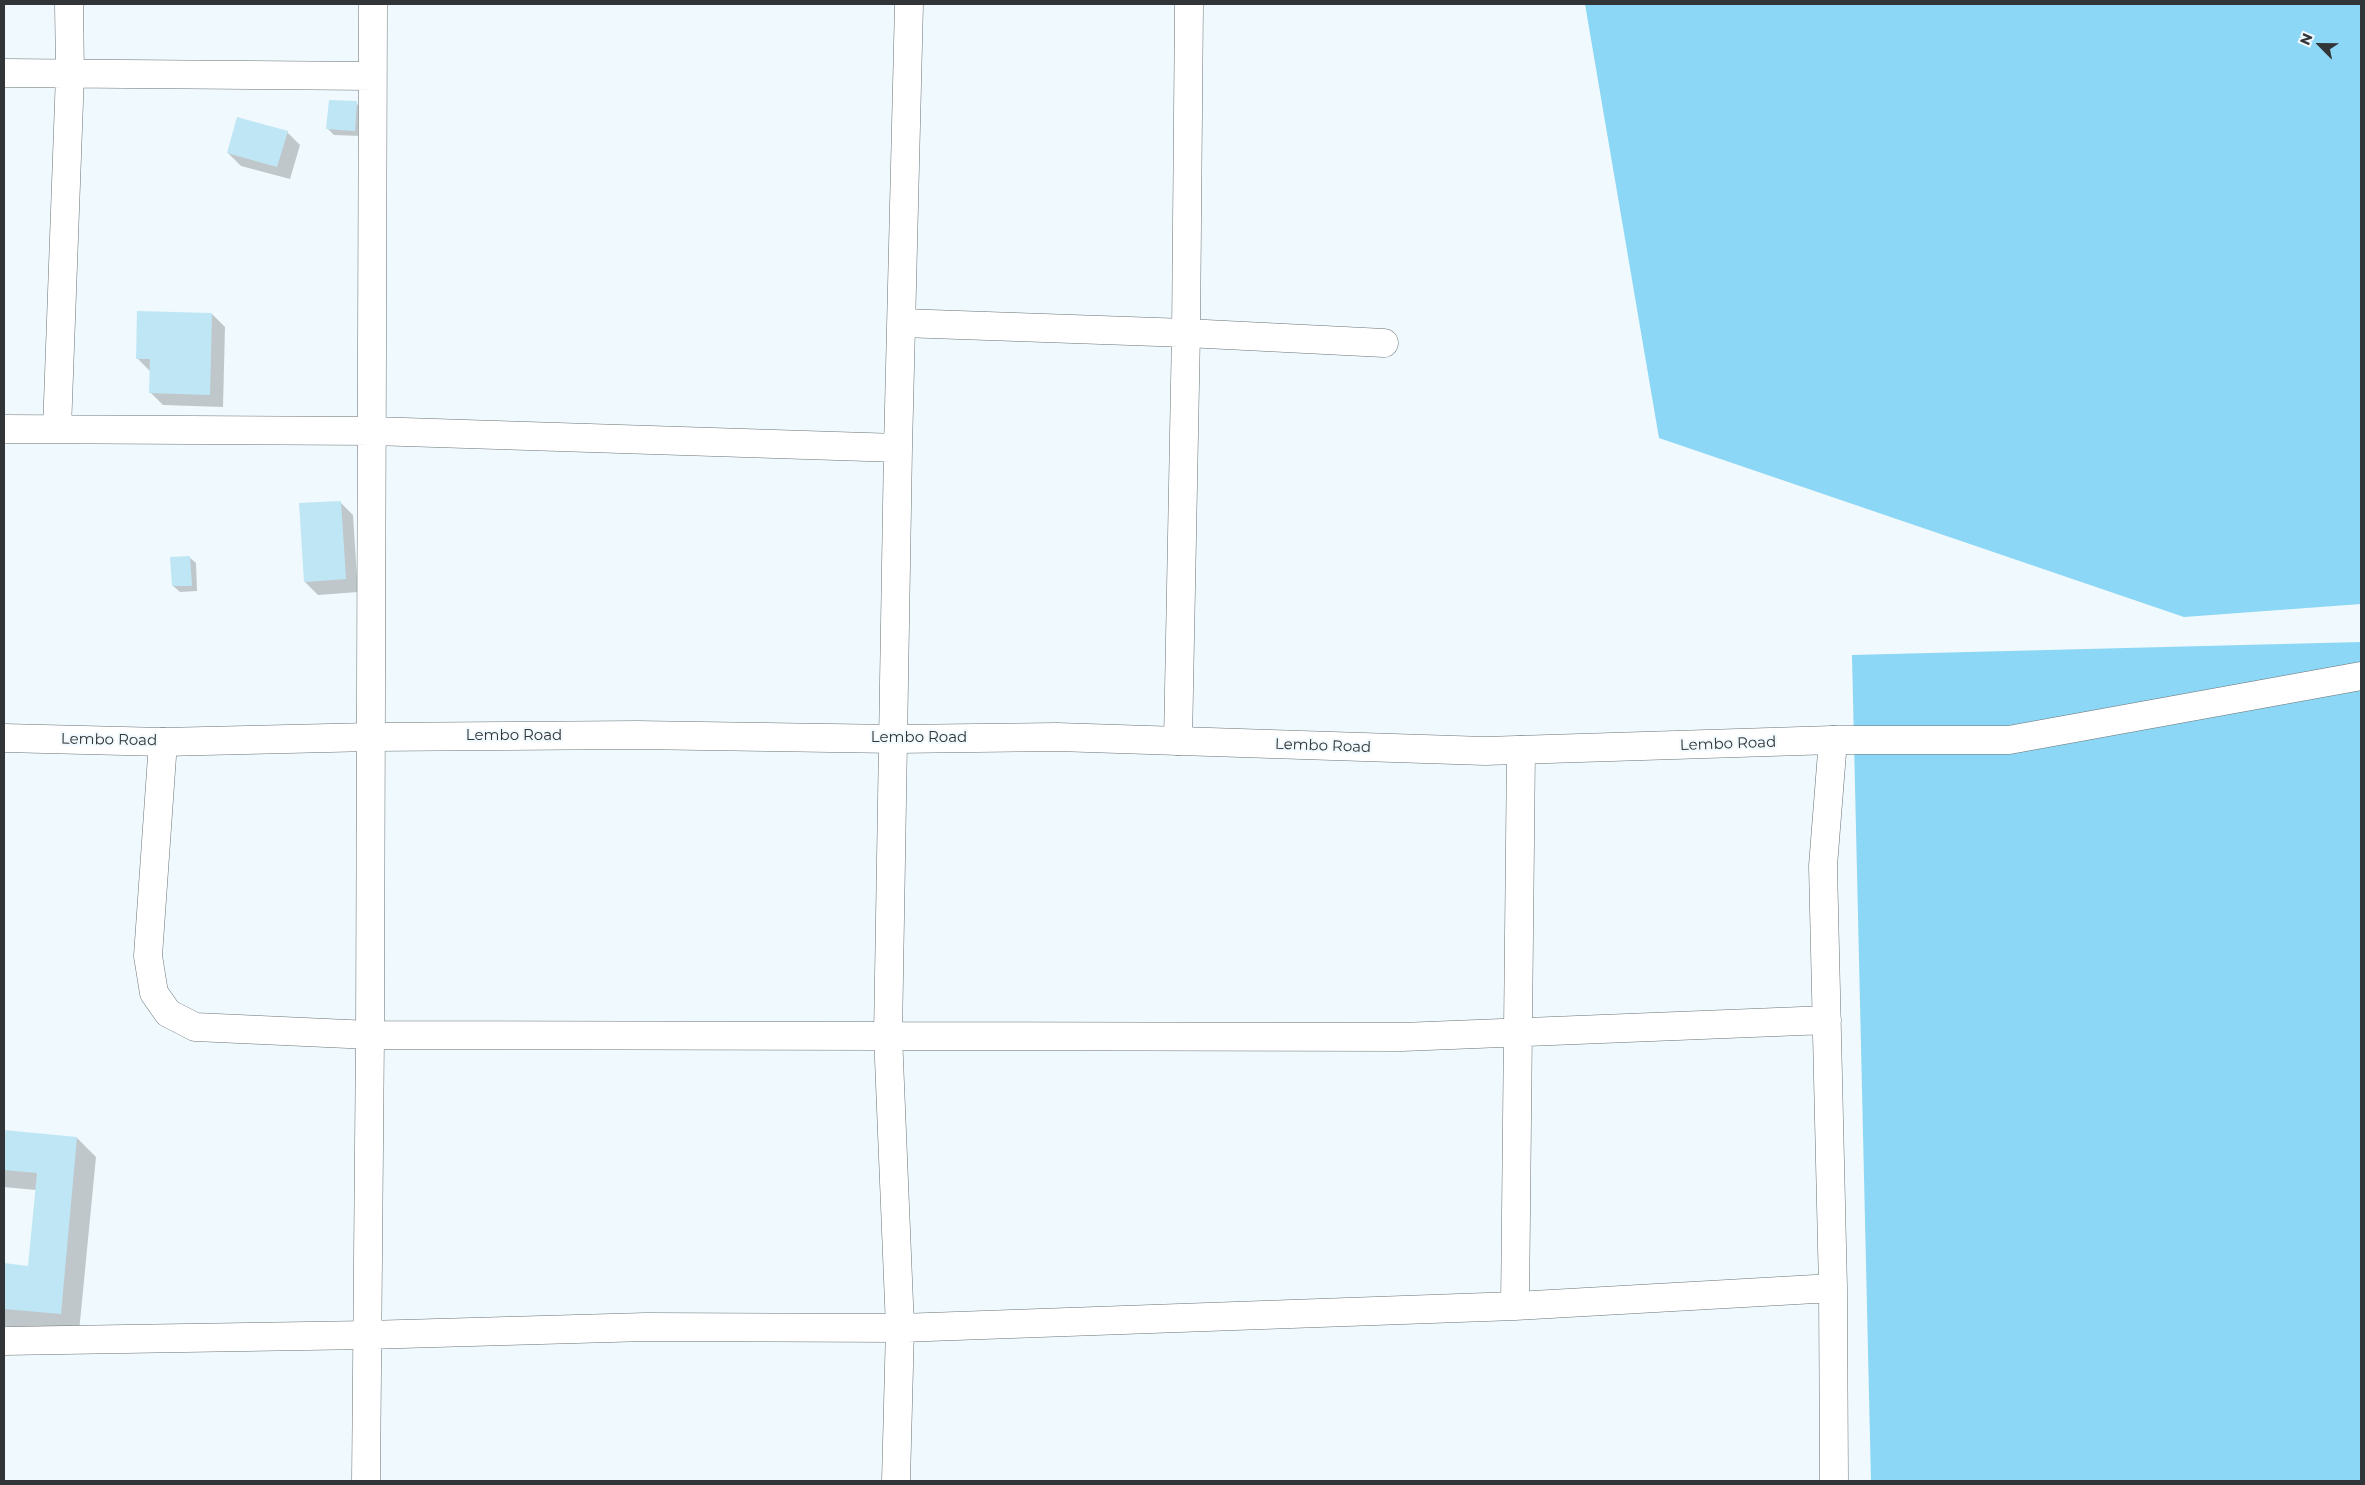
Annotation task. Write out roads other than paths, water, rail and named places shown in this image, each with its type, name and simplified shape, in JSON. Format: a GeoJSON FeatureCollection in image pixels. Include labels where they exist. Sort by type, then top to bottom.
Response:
{"type":"FeatureCollection","features":[{"type":"Feature","properties":{"kind":"street"},"geometry":{"type":"LineString","coordinates":[[58,429],[70,74],[69,4]]}},
{"type":"Feature","properties":{"kind":"street"},"geometry":{"type":"LineString","coordinates":[[366,1481],[373,431],[373,4]]}},
{"type":"Feature","properties":{"kind":"street"},"geometry":{"type":"LineString","coordinates":[[896,1481],[900,1328],[888,1035],[895,739],[902,237],[909,4]]}},
{"type":"Feature","properties":{"kind":"street"},"geometry":{"type":"LineString","coordinates":[[1178,741],[1186,333],[1189,4]]}},
{"type":"Feature","properties":{"kind":"street"},"geometry":{"type":"LineString","coordinates":[[4,73],[372,76]]}},
{"type":"Feature","properties":{"kind":"street"},"geometry":{"type":"LineString","coordinates":[[902,323],[1186,333],[1384,343]]}},
{"type":"Feature","properties":{"kind":"street"},"geometry":{"type":"LineString","coordinates":[[4,429],[373,431],[898,448]]}},
{"type":"Feature","properties":{"kind":"street","name":"Lembo Road"},"geometry":{"type":"LineString","coordinates":[[4,738],[163,742],[371,736],[637,735],[895,739],[1057,736],[1475,751],[1833,740],[2009,740],[2361,676]]}},
{"type":"Feature","properties":{"kind":"street"},"geometry":{"type":"LineString","coordinates":[[1833,740],[1824,866],[1833,1288],[1834,1481]]}},
{"type":"Feature","properties":{"kind":"street"},"geometry":{"type":"LineString","coordinates":[[163,742],[148,956],[154,992],[168,1013],[196,1027],[370,1035],[1402,1037],[1827,1020]]}},
{"type":"Feature","properties":{"kind":"street"},"geometry":{"type":"LineString","coordinates":[[1515,1306],[1521,750]]}},
{"type":"Feature","properties":{"kind":"street"},"geometry":{"type":"LineString","coordinates":[[4,1341],[367,1335],[646,1327],[900,1328],[1515,1306],[1833,1288]]}}]}
